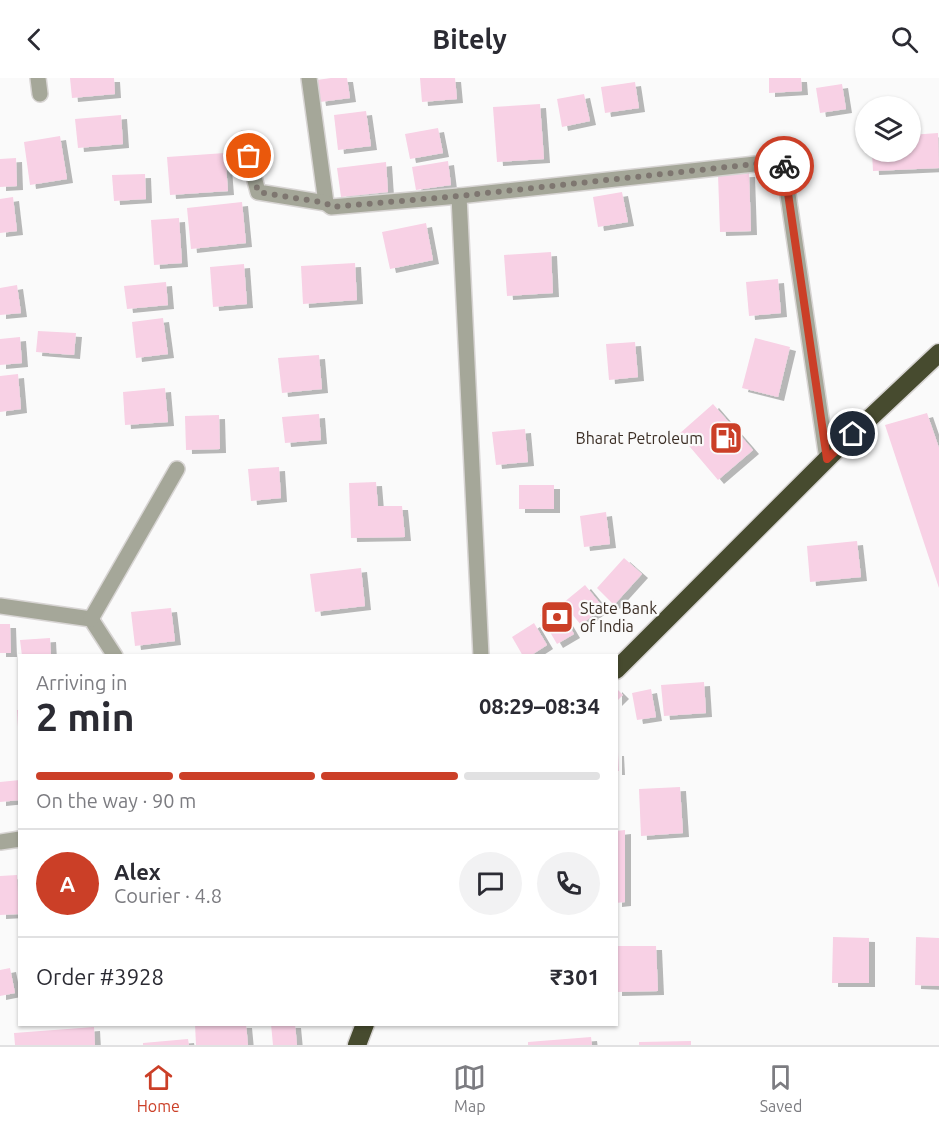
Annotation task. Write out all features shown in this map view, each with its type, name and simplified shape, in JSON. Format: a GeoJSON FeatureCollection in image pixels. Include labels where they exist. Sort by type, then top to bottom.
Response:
{"type":"FeatureCollection","features":[{"type":"Feature","properties":{"kind":"highway"},"geometry":{"type":"LineString","coordinates":[[618,668],[827,459],[939,354]]}},
{"type":"Feature","properties":{"kind":"highway"},"geometry":{"type":"LineString","coordinates":[[357,1045],[363,1026]]}},
{"type":"Feature","properties":{"kind":"street"},"geometry":{"type":"LineString","coordinates":[[309,78],[326,203]]}},
{"type":"Feature","properties":{"kind":"street"},"geometry":{"type":"LineString","coordinates":[[244,138],[258,192],[326,203],[331,207],[459,196],[783,161],[827,459]]}},
{"type":"Feature","properties":{"kind":"street"},"geometry":{"type":"LineString","coordinates":[[459,196],[481,654]]}},
{"type":"Feature","properties":{"kind":"street"},"geometry":{"type":"LineString","coordinates":[[91,619],[177,469]]}},
{"type":"Feature","properties":{"kind":"street"},"geometry":{"type":"LineString","coordinates":[[0,606],[91,619],[114,654]]}},
{"type":"Feature","properties":{"kind":"street"},"geometry":{"type":"LineString","coordinates":[[0,842],[18,839]]}},
{"type":"Feature","properties":{"kind":"building"},"geometry":{"type":"Polygon","coordinates":[[[70,78],[114,78],[115,94],[72,98],[70,78]]]}},
{"type":"Feature","properties":{"kind":"building"},"geometry":{"type":"Polygon","coordinates":[[[347,78],[350,98],[320,102],[317,80],[347,78]]]}},
{"type":"Feature","properties":{"kind":"building"},"geometry":{"type":"Polygon","coordinates":[[[420,78],[455,78],[457,99],[422,102],[420,78]]]}},
{"type":"Feature","properties":{"kind":"building"},"geometry":{"type":"Polygon","coordinates":[[[769,78],[801,78],[802,91],[769,93],[769,78]]]}},
{"type":"Feature","properties":{"kind":"building"},"geometry":{"type":"Polygon","coordinates":[[[635,82],[639,108],[605,113],[601,87],[635,82]]]}},
{"type":"Feature","properties":{"kind":"building"},"geometry":{"type":"Polygon","coordinates":[[[842,84],[846,109],[820,113],[816,88],[842,84]]]}},
{"type":"Feature","properties":{"kind":"building"},"geometry":{"type":"Polygon","coordinates":[[[584,94],[590,121],[562,127],[557,99],[584,94]]]}},
{"type":"Feature","properties":{"kind":"building"},"geometry":{"type":"Polygon","coordinates":[[[540,104],[544,159],[497,162],[493,107],[540,104]]]}},
{"type":"Feature","properties":{"kind":"building"},"geometry":{"type":"Polygon","coordinates":[[[366,111],[371,146],[338,150],[334,115],[366,111]]]}},
{"type":"Feature","properties":{"kind":"building"},"geometry":{"type":"Polygon","coordinates":[[[121,115],[123,144],[78,148],[75,119],[121,115]]]}},
{"type":"Feature","properties":{"kind":"building"},"geometry":{"type":"Polygon","coordinates":[[[438,128],[443,153],[410,159],[405,134],[438,128]]]}},
{"type":"Feature","properties":{"kind":"building"},"geometry":{"type":"Polygon","coordinates":[[[938,133],[939,168],[873,171],[873,162],[921,162],[921,134],[938,133]]]}},
{"type":"Feature","properties":{"kind":"building"},"geometry":{"type":"Polygon","coordinates":[[[60,136],[67,179],[30,185],[24,142],[60,136]]]}},
{"type":"Feature","properties":{"kind":"building"},"geometry":{"type":"Polygon","coordinates":[[[225,153],[228,191],[170,195],[167,157],[225,153]]]}},
{"type":"Feature","properties":{"kind":"building"},"geometry":{"type":"Polygon","coordinates":[[[16,158],[17,186],[0,187],[0,159],[16,158]]]}},
{"type":"Feature","properties":{"kind":"building"},"geometry":{"type":"Polygon","coordinates":[[[448,161],[451,185],[416,190],[412,167],[448,161]]]}},
{"type":"Feature","properties":{"kind":"building"},"geometry":{"type":"Polygon","coordinates":[[[386,162],[388,192],[341,197],[337,168],[386,162]]]}},
{"type":"Feature","properties":{"kind":"building"},"geometry":{"type":"Polygon","coordinates":[[[749,173],[751,231],[720,232],[718,174],[749,173]]]}},
{"type":"Feature","properties":{"kind":"building"},"geometry":{"type":"Polygon","coordinates":[[[145,174],[146,199],[114,201],[112,175],[145,174]]]}},
{"type":"Feature","properties":{"kind":"building"},"geometry":{"type":"Polygon","coordinates":[[[622,192],[628,222],[598,227],[593,197],[622,192]]]}},
{"type":"Feature","properties":{"kind":"building"},"geometry":{"type":"Polygon","coordinates":[[[13,197],[17,231],[0,233],[0,199],[13,197]]]}},
{"type":"Feature","properties":{"kind":"building"},"geometry":{"type":"Polygon","coordinates":[[[242,202],[246,243],[191,249],[187,208],[242,202]]]}},
{"type":"Feature","properties":{"kind":"building"},"geometry":{"type":"Polygon","coordinates":[[[179,218],[182,263],[154,265],[151,220],[179,218]]]}},
{"type":"Feature","properties":{"kind":"building"},"geometry":{"type":"Polygon","coordinates":[[[426,223],[433,260],[390,269],[382,232],[426,223]]]}},
{"type":"Feature","properties":{"kind":"building"},"geometry":{"type":"Polygon","coordinates":[[[551,252],[553,293],[507,296],[504,255],[551,252]]]}},
{"type":"Feature","properties":{"kind":"building"},"geometry":{"type":"Polygon","coordinates":[[[355,263],[357,300],[303,304],[301,266],[355,263]]]}},
{"type":"Feature","properties":{"kind":"building"},"geometry":{"type":"Polygon","coordinates":[[[244,264],[247,304],[213,307],[210,267],[244,264]]]}},
{"type":"Feature","properties":{"kind":"building"},"geometry":{"type":"Polygon","coordinates":[[[778,279],[781,313],[749,316],[746,282],[778,279]]]}},
{"type":"Feature","properties":{"kind":"building"},"geometry":{"type":"Polygon","coordinates":[[[166,282],[168,305],[127,309],[124,286],[166,282]]]}},
{"type":"Feature","properties":{"kind":"building"},"geometry":{"type":"Polygon","coordinates":[[[17,285],[21,313],[0,315],[0,288],[17,285]]]}},
{"type":"Feature","properties":{"kind":"building"},"geometry":{"type":"Polygon","coordinates":[[[163,318],[168,354],[136,358],[132,322],[163,318]]]}},
{"type":"Feature","properties":{"kind":"building"},"geometry":{"type":"Polygon","coordinates":[[[38,331],[76,333],[74,355],[36,352],[38,331]]]}},
{"type":"Feature","properties":{"kind":"building"},"geometry":{"type":"Polygon","coordinates":[[[20,337],[22,363],[0,365],[0,339],[20,337]]]}},
{"type":"Feature","properties":{"kind":"building"},"geometry":{"type":"Polygon","coordinates":[[[755,338],[790,347],[778,397],[742,388],[755,338]]]}},
{"type":"Feature","properties":{"kind":"building"},"geometry":{"type":"Polygon","coordinates":[[[635,342],[638,377],[609,380],[606,344],[635,342]]]}},
{"type":"Feature","properties":{"kind":"building"},"geometry":{"type":"Polygon","coordinates":[[[319,355],[322,389],[282,393],[278,358],[319,355]]]}},
{"type":"Feature","properties":{"kind":"building"},"geometry":{"type":"Polygon","coordinates":[[[18,374],[21,409],[0,412],[0,376],[18,374]]]}},
{"type":"Feature","properties":{"kind":"building"},"geometry":{"type":"Polygon","coordinates":[[[165,388],[168,422],[125,425],[123,392],[165,388]]]}},
{"type":"Feature","properties":{"kind":"building"},"geometry":{"type":"Polygon","coordinates":[[[713,404],[753,450],[718,480],[679,434],[713,404]]]}},
{"type":"Feature","properties":{"kind":"building"},"geometry":{"type":"Polygon","coordinates":[[[927,413],[939,448],[939,588],[885,425],[927,413]]]}},
{"type":"Feature","properties":{"kind":"building"},"geometry":{"type":"Polygon","coordinates":[[[319,414],[321,440],[285,443],[282,417],[319,414]]]}},
{"type":"Feature","properties":{"kind":"building"},"geometry":{"type":"Polygon","coordinates":[[[219,415],[220,449],[186,450],[185,416],[219,415]]]}},
{"type":"Feature","properties":{"kind":"building"},"geometry":{"type":"Polygon","coordinates":[[[525,429],[528,462],[496,465],[492,432],[525,429]]]}},
{"type":"Feature","properties":{"kind":"building"},"geometry":{"type":"Polygon","coordinates":[[[279,467],[281,498],[251,501],[248,469],[279,467]]]}},
{"type":"Feature","properties":{"kind":"building"},"geometry":{"type":"Polygon","coordinates":[[[376,482],[378,506],[402,506],[405,537],[351,538],[349,483],[376,482]]]}},
{"type":"Feature","properties":{"kind":"building"},"geometry":{"type":"Polygon","coordinates":[[[519,485],[554,485],[554,509],[519,509],[519,485]]]}},
{"type":"Feature","properties":{"kind":"building"},"geometry":{"type":"Polygon","coordinates":[[[606,512],[610,544],[584,547],[580,516],[606,512]]]}},
{"type":"Feature","properties":{"kind":"building"},"geometry":{"type":"Polygon","coordinates":[[[857,541],[861,577],[810,582],[807,546],[857,541]]]}},
{"type":"Feature","properties":{"kind":"building"},"geometry":{"type":"Polygon","coordinates":[[[624,558],[642,574],[614,605],[597,588],[624,558]]]}},
{"type":"Feature","properties":{"kind":"building"},"geometry":{"type":"Polygon","coordinates":[[[361,568],[365,606],[315,612],[310,574],[361,568]]]}},
{"type":"Feature","properties":{"kind":"building"},"geometry":{"type":"Polygon","coordinates":[[[585,585],[603,607],[581,625],[563,603],[585,585]]]}},
{"type":"Feature","properties":{"kind":"building"},"geometry":{"type":"Polygon","coordinates":[[[557,605],[574,634],[557,644],[540,615],[557,605]]]}},
{"type":"Feature","properties":{"kind":"building"},"geometry":{"type":"Polygon","coordinates":[[[171,608],[175,641],[135,646],[131,612],[171,608]]]}},
{"type":"Feature","properties":{"kind":"building"},"geometry":{"type":"Polygon","coordinates":[[[534,623],[547,645],[533,654],[522,654],[512,637],[534,623]]]}},
{"type":"Feature","properties":{"kind":"building"},"geometry":{"type":"Polygon","coordinates":[[[0,624],[10,624],[11,653],[0,653],[0,624]]]}},
{"type":"Feature","properties":{"kind":"building"},"geometry":{"type":"Polygon","coordinates":[[[50,638],[51,654],[22,654],[20,640],[50,638]]]}},
{"type":"Feature","properties":{"kind":"building"},"geometry":{"type":"Polygon","coordinates":[[[704,682],[706,713],[664,716],[661,685],[704,682]]]}},
{"type":"Feature","properties":{"kind":"building"},"geometry":{"type":"Polygon","coordinates":[[[651,689],[656,717],[637,720],[632,693],[651,689]]]}},
{"type":"Feature","properties":{"kind":"building"},"geometry":{"type":"Polygon","coordinates":[[[618,690],[623,695],[618,700],[618,690]]]}},
{"type":"Feature","properties":{"kind":"building"},"geometry":{"type":"Polygon","coordinates":[[[18,780],[18,800],[0,802],[0,782],[18,780]]]}},
{"type":"Feature","properties":{"kind":"building"},"geometry":{"type":"Polygon","coordinates":[[[680,787],[683,833],[641,836],[639,789],[680,787]]]}},
{"type":"Feature","properties":{"kind":"building"},"geometry":{"type":"Polygon","coordinates":[[[625,830],[625,902],[618,903],[618,831],[625,830]]]}},
{"type":"Feature","properties":{"kind":"building"},"geometry":{"type":"Polygon","coordinates":[[[17,875],[18,914],[0,915],[0,876],[17,875]]]}},
{"type":"Feature","properties":{"kind":"building"},"geometry":{"type":"Polygon","coordinates":[[[833,937],[869,938],[869,983],[832,983],[833,937]]]}},
{"type":"Feature","properties":{"kind":"building"},"geometry":{"type":"Polygon","coordinates":[[[916,937],[939,938],[939,986],[915,985],[916,937]]]}},
{"type":"Feature","properties":{"kind":"building"},"geometry":{"type":"Polygon","coordinates":[[[618,946],[656,946],[658,991],[618,992],[618,946]]]}},
{"type":"Feature","properties":{"kind":"building"},"geometry":{"type":"Polygon","coordinates":[[[10,968],[15,993],[0,996],[0,970],[10,968]]]}},
{"type":"Feature","properties":{"kind":"building"},"geometry":{"type":"Polygon","coordinates":[[[195,1026],[246,1026],[248,1045],[196,1045],[195,1026]]]}},
{"type":"Feature","properties":{"kind":"building"},"geometry":{"type":"Polygon","coordinates":[[[271,1026],[295,1026],[297,1045],[273,1045],[271,1026]]]}},
{"type":"Feature","properties":{"kind":"building"},"geometry":{"type":"Polygon","coordinates":[[[94,1027],[95,1045],[15,1045],[14,1033],[94,1027]]]}},
{"type":"Feature","properties":{"kind":"building"},"geometry":{"type":"Polygon","coordinates":[[[591,1037],[592,1045],[528,1045],[528,1042],[591,1037]]]}},
{"type":"Feature","properties":{"kind":"building"},"geometry":{"type":"Polygon","coordinates":[[[188,1039],[189,1045],[143,1045],[143,1043],[188,1039]]]}},
{"type":"Feature","properties":{"kind":"building"},"geometry":{"type":"Polygon","coordinates":[[[691,1041],[691,1045],[639,1045],[639,1042],[691,1041]]]}},
{"type":"Feature","properties":{"kind":"way so far"},"geometry":{"type":"LineString","coordinates":[[249,156],[258,192],[326,203],[331,207],[459,196],[783,161],[784,166]]}},
{"type":"Feature","properties":{"kind":"place","name":"Bharat Petroleum"},"geometry":{"type":"Point","coordinates":[726,438]}},
{"type":"Feature","properties":{"kind":"place","name":"State Bank of India"},"geometry":{"type":"Point","coordinates":[557,617]}},
{"type":"Feature","properties":{"kind":"route"},"geometry":{"type":"LineString","coordinates":[[784,166],[827,459],[853,434]]}}]}
